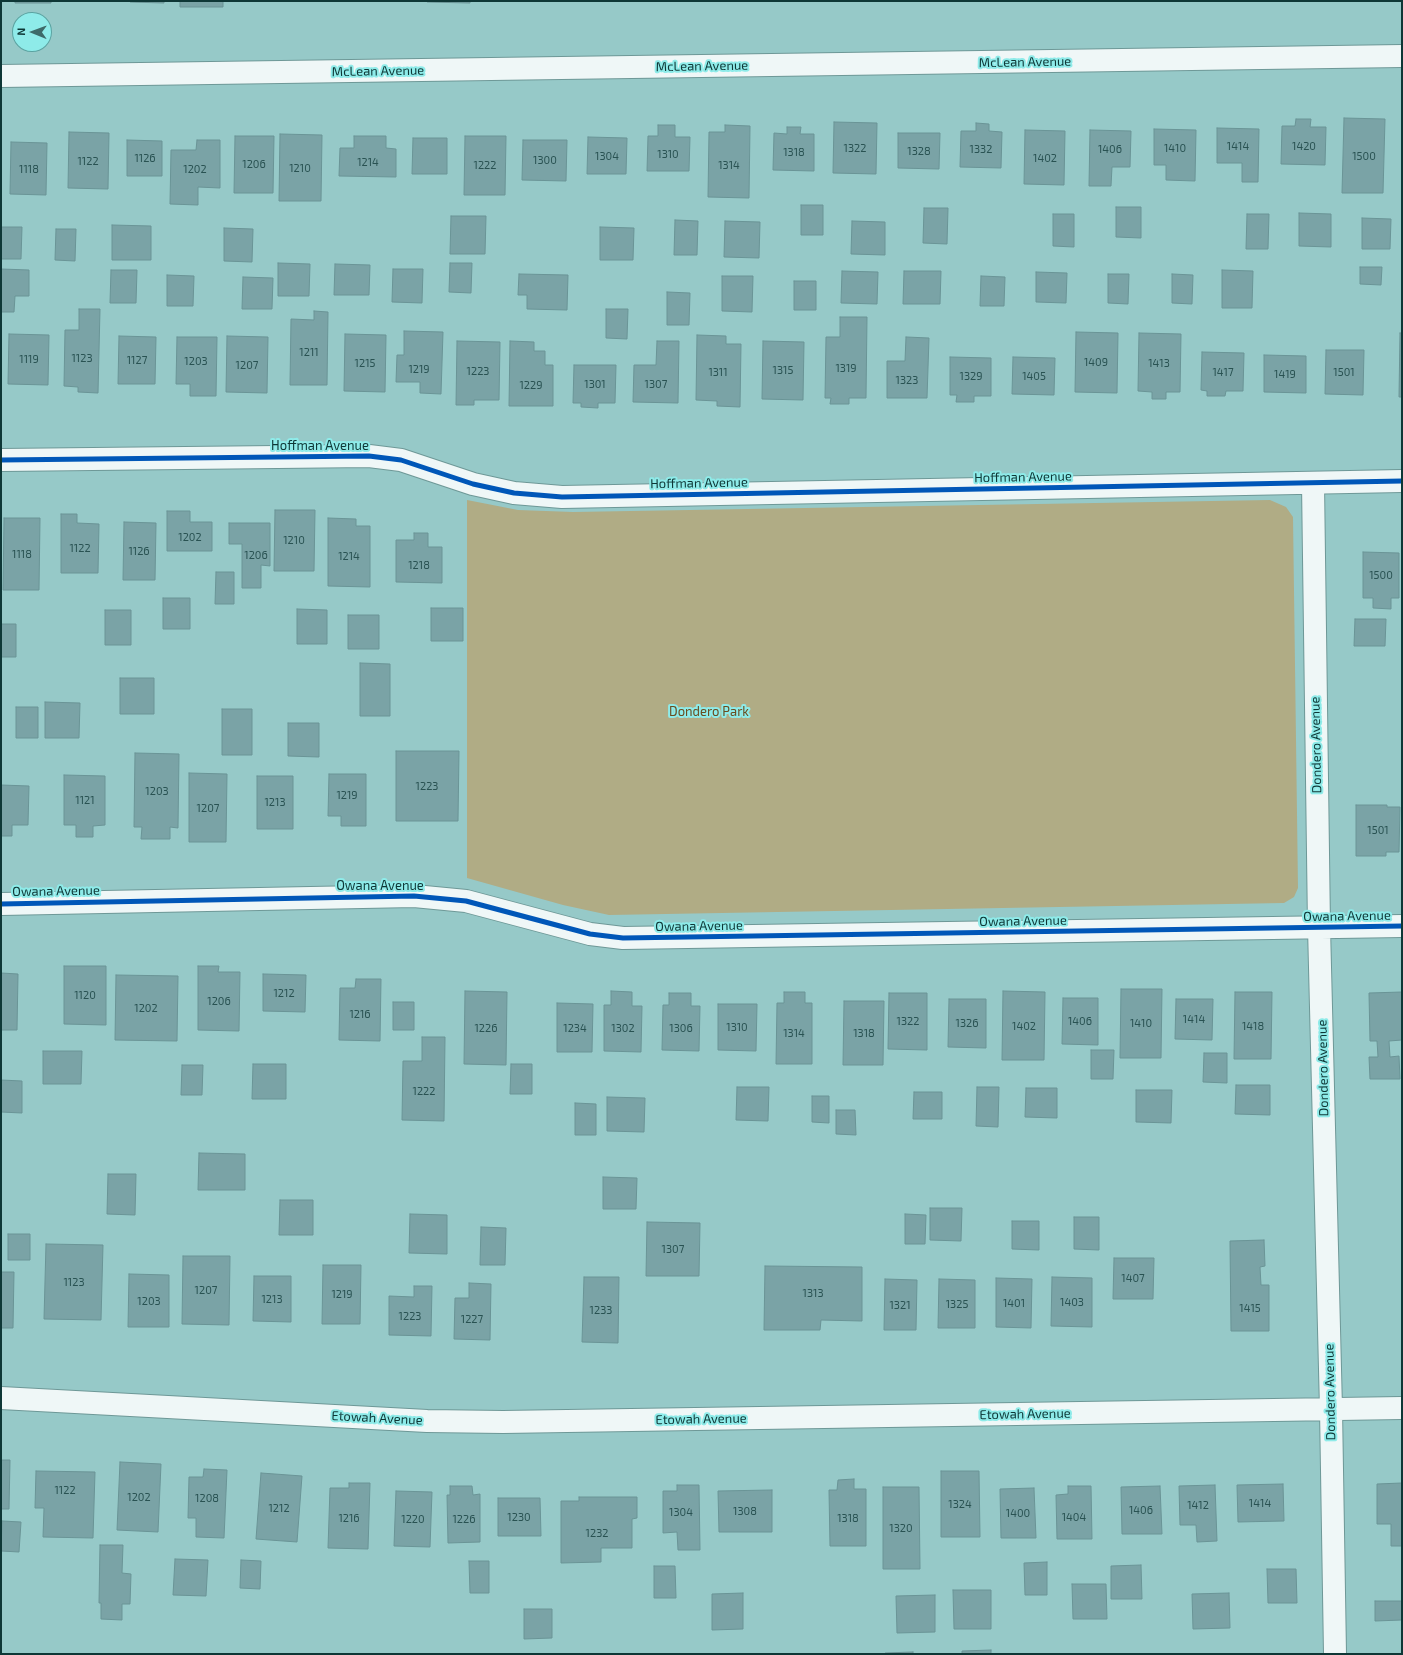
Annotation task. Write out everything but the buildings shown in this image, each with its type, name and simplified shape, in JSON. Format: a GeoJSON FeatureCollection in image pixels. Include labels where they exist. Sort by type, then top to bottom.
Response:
{"type":"FeatureCollection","features":[{"type":"Feature","properties":{"kind":"street","name":"McLean Avenue"},"geometry":{"type":"LineString","coordinates":[[1,76],[1402,56]]}},
{"type":"Feature","properties":{"kind":"street","name":"Hoffman Avenue"},"geometry":{"type":"LineString","coordinates":[[1,460],[369,456],[401,460],[472,484],[514,493],[562,497],[1402,481]]}},
{"type":"Feature","properties":{"kind":"street","name":"Dondero Avenue"},"geometry":{"type":"LineString","coordinates":[[1312,483],[1319,927],[1331,1409],[1335,1654]]}},
{"type":"Feature","properties":{"kind":"street","name":"Owana Avenue"},"geometry":{"type":"LineString","coordinates":[[1,904],[414,896],[466,901],[590,934],[623,938],[1402,926]]}},
{"type":"Feature","properties":{"kind":"street","name":"Etowah Avenue"},"geometry":{"type":"LineString","coordinates":[[1,1398],[427,1421],[503,1422],[1402,1408]]}},
{"type":"Feature","properties":{"kind":"green space","name":"Dondero Park"},"geometry":{"type":"Polygon","coordinates":[[[467,500],[518,510],[573,512],[1270,500],[1286,507],[1293,517],[1298,888],[1294,897],[1284,903],[609,915],[563,905],[467,878],[467,500]]]}},
{"type":"Feature","properties":{"kind":"cycle path"},"geometry":{"type":"LineString","coordinates":[[1,460],[369,456],[401,460],[473,484],[514,493],[562,497],[1402,481]]}},
{"type":"Feature","properties":{"kind":"cycle path"},"geometry":{"type":"LineString","coordinates":[[1,904],[414,896],[466,901],[590,934],[623,938],[1402,926]]}}]}
